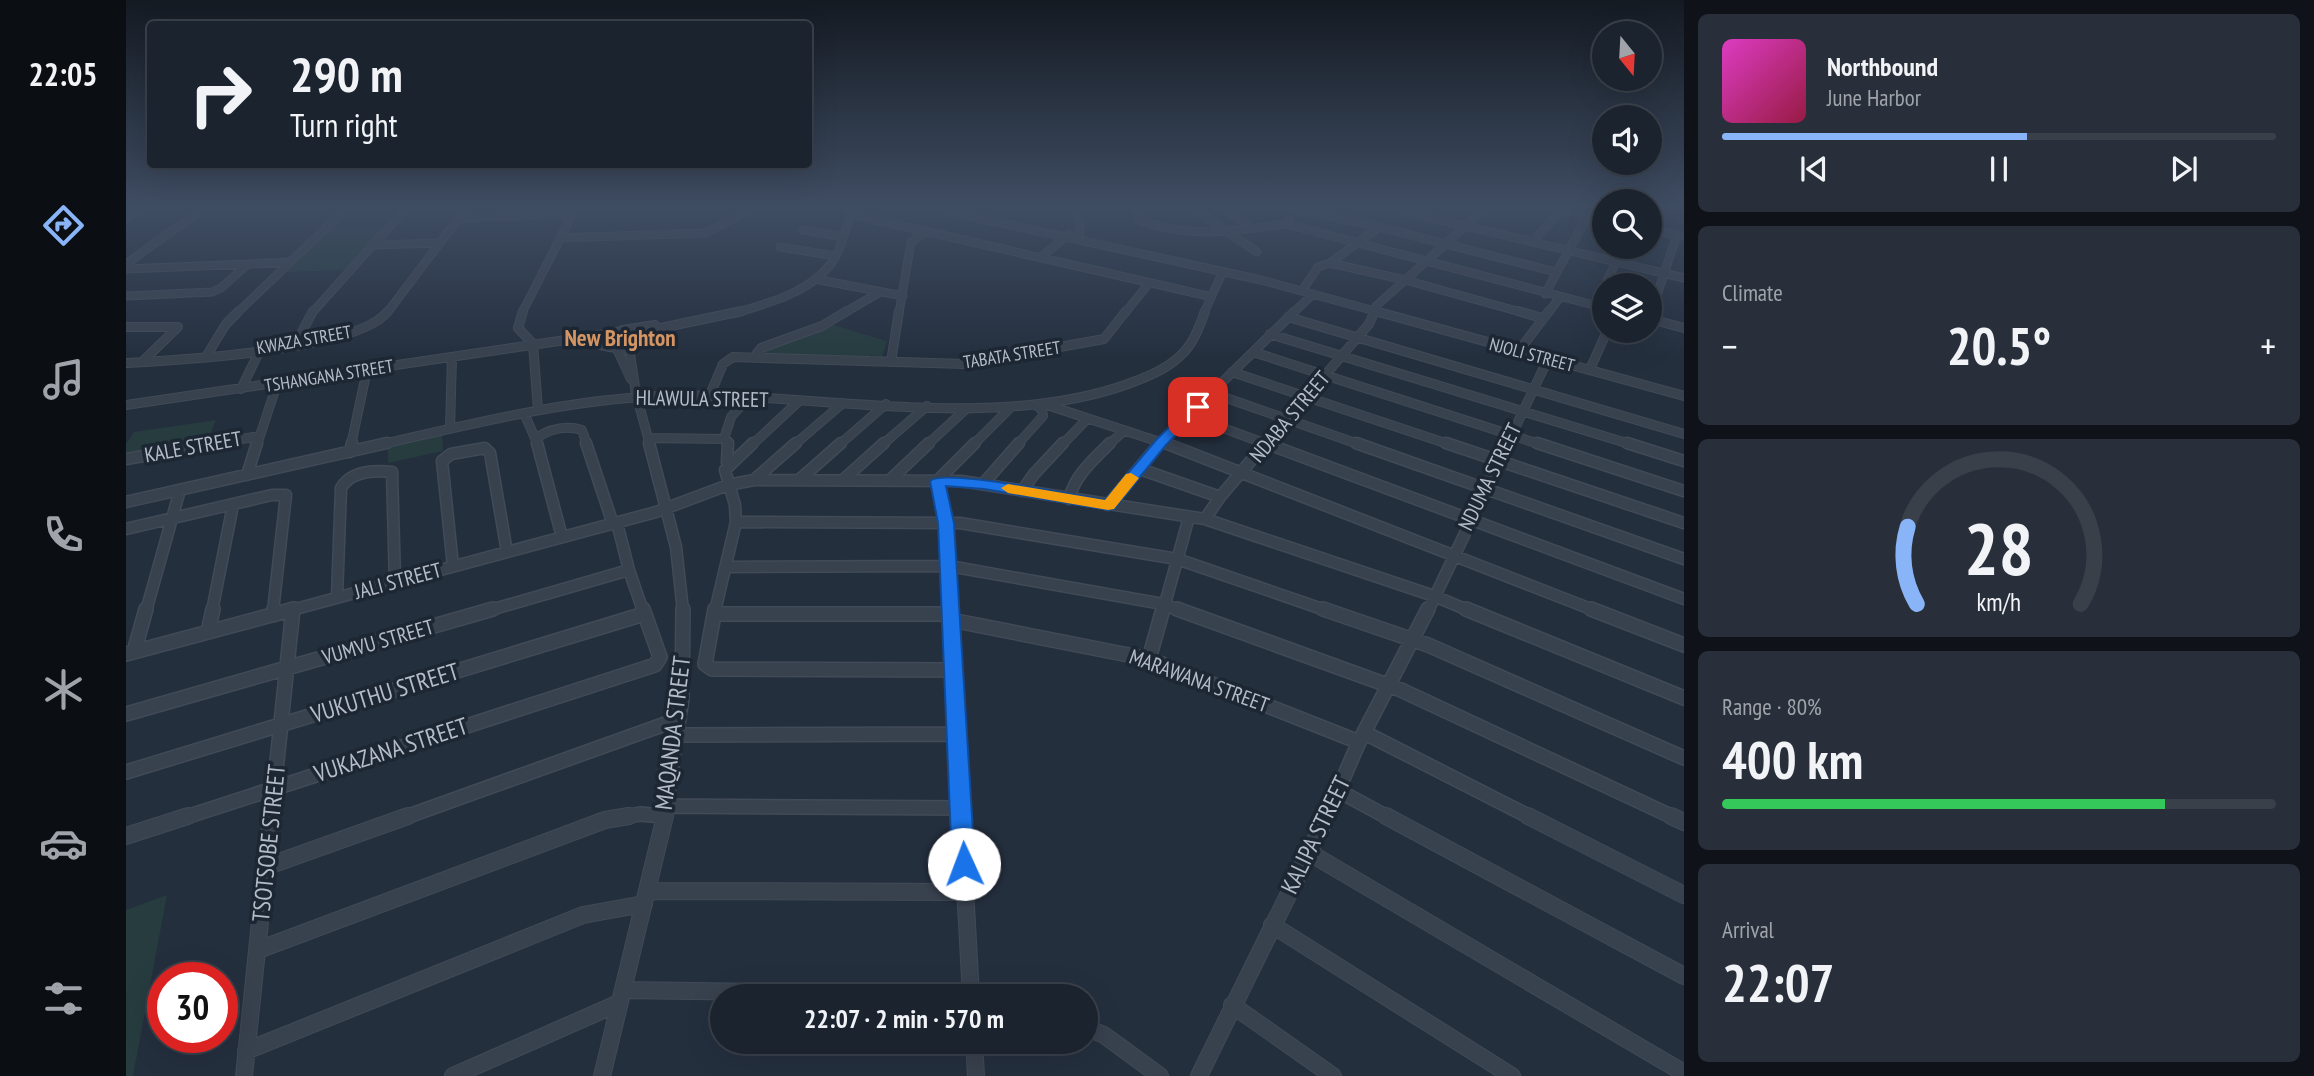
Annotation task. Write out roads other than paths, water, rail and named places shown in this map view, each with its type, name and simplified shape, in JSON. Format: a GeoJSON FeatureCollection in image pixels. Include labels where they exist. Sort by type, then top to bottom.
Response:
{"type":"FeatureCollection","features":[{"type":"Feature","properties":{"kind":"street"},"geometry":{"type":"LineString","coordinates":[[206,355],[220,330],[296,257]]}},
{"type":"Feature","properties":{"kind":"street"},"geometry":{"type":"LineString","coordinates":[[296,343],[308,317],[362,257]]}},
{"type":"Feature","properties":{"kind":"street","name":"KWAZA STREET"},"geometry":{"type":"LineString","coordinates":[[126,363],[261,348],[348,334],[379,321],[429,257]]}},
{"type":"Feature","properties":{"kind":"street"},"geometry":{"type":"LineString","coordinates":[[538,410],[533,344],[517,325],[551,257]]}},
{"type":"Feature","properties":{"kind":"street"},"geometry":{"type":"LineString","coordinates":[[606,334],[599,342],[606,348],[629,347],[652,330],[724,315],[778,298],[815,279],[835,257]]}},
{"type":"Feature","properties":{"kind":"street"},"geometry":{"type":"LineString","coordinates":[[891,362],[909,257]]}},
{"type":"Feature","properties":{"kind":"street"},"geometry":{"type":"LineString","coordinates":[[1037,257],[1208,296]]}},
{"type":"Feature","properties":{"kind":"street"},"geometry":{"type":"LineString","coordinates":[[1165,257],[1309,291],[1375,310]]}},
{"type":"Feature","properties":{"kind":"street"},"geometry":{"type":"LineString","coordinates":[[1108,506],[1161,442],[1288,317],[1309,291],[1316,269],[1338,257]]}},
{"type":"Feature","properties":{"kind":"street"},"geometry":{"type":"LineString","coordinates":[[1412,257],[1592,304]]}},
{"type":"Feature","properties":{"kind":"street","name":"NDABA STREET"},"geometry":{"type":"LineString","coordinates":[[1205,519],[1220,497],[1243,474],[1371,321],[1375,310],[1430,257]]}},
{"type":"Feature","properties":{"kind":"street"},"geometry":{"type":"LineString","coordinates":[[1498,257],[1556,272]]}},
{"type":"Feature","properties":{"kind":"street"},"geometry":{"type":"LineString","coordinates":[[1545,294],[1565,257]]}},
{"type":"Feature","properties":{"kind":"street"},"geometry":{"type":"LineString","coordinates":[[1596,257],[1684,278]]}},
{"type":"Feature","properties":{"kind":"street"},"geometry":{"type":"LineString","coordinates":[[1662,285],[1673,257]]}},
{"type":"Feature","properties":{"kind":"street"},"geometry":{"type":"LineString","coordinates":[[126,258],[135,258]]}},
{"type":"Feature","properties":{"kind":"street"},"geometry":{"type":"LineString","coordinates":[[126,267],[135,258]]}},
{"type":"Feature","properties":{"kind":"street"},"geometry":{"type":"LineString","coordinates":[[1611,273],[1617,259]]}},
{"type":"Feature","properties":{"kind":"street"},"geometry":{"type":"LineString","coordinates":[[126,267],[291,262]]}},
{"type":"Feature","properties":{"kind":"street"},"geometry":{"type":"LineString","coordinates":[[1330,263],[1405,280],[1542,318]]}},
{"type":"Feature","properties":{"kind":"street"},"geometry":{"type":"LineString","coordinates":[[126,296],[212,292],[221,288],[248,264]]}},
{"type":"Feature","properties":{"kind":"street"},"geometry":{"type":"LineString","coordinates":[[1205,266],[1309,291]]}},
{"type":"Feature","properties":{"kind":"street","name":"HLAWULA STREET"},"geometry":{"type":"LineString","coordinates":[[126,502],[538,410],[636,393],[967,408],[1010,408],[1039,404],[1140,379],[1177,360],[1198,335],[1208,296],[1223,271]]}},
{"type":"Feature","properties":{"kind":"street"},"geometry":{"type":"LineString","coordinates":[[815,279],[903,296]]}},
{"type":"Feature","properties":{"kind":"street","name":"TABATA STREET"},"geometry":{"type":"LineString","coordinates":[[709,397],[723,364],[729,358],[977,363],[1104,339],[1149,283]]}},
{"type":"Feature","properties":{"kind":"street"},"geometry":{"type":"LineString","coordinates":[[763,358],[757,354],[761,348],[829,322],[880,292]]}},
{"type":"Feature","properties":{"kind":"street"},"geometry":{"type":"LineString","coordinates":[[1521,348],[1560,297]]}},
{"type":"Feature","properties":{"kind":"street","name":"NJOLI STREET"},"geometry":{"type":"LineString","coordinates":[[1375,310],[1591,367],[1684,395]]}},
{"type":"Feature","properties":{"kind":"street","name":"NJOLI STREET"},"geometry":{"type":"LineString","coordinates":[[1375,310],[1684,395]]}},
{"type":"Feature","properties":{"kind":"street","name":"TSHANGANA STREET"},"geometry":{"type":"LineString","coordinates":[[126,405],[241,390],[724,315]]}},
{"type":"Feature","properties":{"kind":"street"},"geometry":{"type":"LineString","coordinates":[[1288,317],[1684,434]]}},
{"type":"Feature","properties":{"kind":"street"},"geometry":{"type":"LineString","coordinates":[[1662,322],[1684,328]]}},
{"type":"Feature","properties":{"kind":"street"},"geometry":{"type":"LineString","coordinates":[[126,327],[178,327],[142,362]]}},
{"type":"Feature","properties":{"kind":"street"},"geometry":{"type":"LineString","coordinates":[[623,330],[637,332],[641,337]]}},
{"type":"Feature","properties":{"kind":"street"},"geometry":{"type":"LineString","coordinates":[[1270,334],[1684,461]]}},
{"type":"Feature","properties":{"kind":"street","name":"TSHANGANA STREET"},"geometry":{"type":"LineString","coordinates":[[533,344],[581,340],[599,342]]}},
{"type":"Feature","properties":{"kind":"street"},"geometry":{"type":"LineString","coordinates":[[1591,367],[1602,343]]}},
{"type":"Feature","properties":{"kind":"street","name":"MAQANDA STREET"},"geometry":{"type":"LineString","coordinates":[[629,347],[636,393]]}},
{"type":"Feature","properties":{"kind":"street"},"geometry":{"type":"LineString","coordinates":[[241,390],[261,348]]}},
{"type":"Feature","properties":{"kind":"street","name":"MAQANDA STREET"},"geometry":{"type":"LineString","coordinates":[[602,1076],[665,811],[683,691],[680,571],[670,508],[636,393],[617,349]]}},
{"type":"Feature","properties":{"kind":"street"},"geometry":{"type":"LineString","coordinates":[[1253,352],[1684,491]]}},
{"type":"Feature","properties":{"kind":"street"},"geometry":{"type":"LineString","coordinates":[[450,429],[452,357]]}},
{"type":"Feature","properties":{"kind":"street","name":"NDUMA STREET"},"geometry":{"type":"LineString","coordinates":[[1434,596],[1548,359]]}},
{"type":"Feature","properties":{"kind":"street"},"geometry":{"type":"LineString","coordinates":[[350,452],[367,370]]}},
{"type":"Feature","properties":{"kind":"street"},"geometry":{"type":"LineString","coordinates":[[1233,372],[1684,523]]}},
{"type":"Feature","properties":{"kind":"street"},"geometry":{"type":"LineString","coordinates":[[247,475],[277,384]]}},
{"type":"Feature","properties":{"kind":"street"},"geometry":{"type":"LineString","coordinates":[[1212,393],[1684,559]]}},
{"type":"Feature","properties":{"kind":"street"},"geometry":{"type":"LineString","coordinates":[[724,439],[731,416],[747,399]]}},
{"type":"Feature","properties":{"kind":"street"},"geometry":{"type":"LineString","coordinates":[[799,401],[725,470],[735,505],[736,522],[705,664],[712,669],[954,670]]}},
{"type":"Feature","properties":{"kind":"street"},"geometry":{"type":"LineString","coordinates":[[754,480],[843,403]]}},
{"type":"Feature","properties":{"kind":"street"},"geometry":{"type":"LineString","coordinates":[[799,480],[886,404]]}},
{"type":"Feature","properties":{"kind":"street"},"geometry":{"type":"LineString","coordinates":[[1039,404],[1161,442],[1684,645]]}},
{"type":"Feature","properties":{"kind":"street"},"geometry":{"type":"LineString","coordinates":[[984,484],[1043,416],[1039,404]]}},
{"type":"Feature","properties":{"kind":"street"},"geometry":{"type":"LineString","coordinates":[[844,479],[927,406]]}},
{"type":"Feature","properties":{"kind":"street"},"geometry":{"type":"LineString","coordinates":[[890,480],[967,408]]}},
{"type":"Feature","properties":{"kind":"street"},"geometry":{"type":"LineString","coordinates":[[970,984],[949,565],[946,523],[937,481],[1010,408]]}},
{"type":"Feature","properties":{"kind":"street"},"geometry":{"type":"LineString","coordinates":[[524,413],[536,438],[562,537]]}},
{"type":"Feature","properties":{"kind":"street"},"geometry":{"type":"LineString","coordinates":[[1188,415],[1684,599]]}},
{"type":"Feature","properties":{"kind":"street"},"geometry":{"type":"LineString","coordinates":[[1022,491],[1034,474],[1087,419]]}},
{"type":"Feature","properties":{"kind":"street"},"geometry":{"type":"LineString","coordinates":[[536,438],[564,428],[576,427],[582,430],[644,614]]}},
{"type":"Feature","properties":{"kind":"street"},"geometry":{"type":"LineString","coordinates":[[1069,499],[1077,479],[1124,431]]}},
{"type":"Feature","properties":{"kind":"street","name":"KALE STREET"},"geometry":{"type":"LineString","coordinates":[[126,459],[260,436]]}},
{"type":"Feature","properties":{"kind":"street"},"geometry":{"type":"LineString","coordinates":[[649,438],[724,439],[729,444],[727,462],[731,464]]}},
{"type":"Feature","properties":{"kind":"street"},"geometry":{"type":"LineString","coordinates":[[453,566],[442,461],[456,453],[481,448],[490,453],[508,552]]}},
{"type":"Feature","properties":{"kind":"street"},"geometry":{"type":"LineString","coordinates":[[1140,469],[1220,497]]}},
{"type":"Feature","properties":{"kind":"street"},"geometry":{"type":"LineString","coordinates":[[337,597],[341,488],[343,482],[354,476],[392,472],[395,581]]}},
{"type":"Feature","properties":{"kind":"street","name":"JALI STREET"},"geometry":{"type":"LineString","coordinates":[[130,653],[670,508],[728,485],[754,480],[937,481],[984,484],[1108,506],[1205,519],[1434,596],[1684,698]]}},
{"type":"Feature","properties":{"kind":"street"},"geometry":{"type":"LineString","coordinates":[[130,653],[180,490]]}},
{"type":"Feature","properties":{"kind":"street"},"geometry":{"type":"LineString","coordinates":[[126,529],[285,494],[288,498],[273,615]]}},
{"type":"Feature","properties":{"kind":"street"},"geometry":{"type":"LineString","coordinates":[[208,632],[233,505]]}},
{"type":"Feature","properties":{"kind":"street"},"geometry":{"type":"LineString","coordinates":[[1149,659],[1189,517]]}},
{"type":"Feature","properties":{"kind":"street"},"geometry":{"type":"LineString","coordinates":[[736,522],[946,523],[983,526],[1177,559],[1440,650],[1684,758]]}},
{"type":"Feature","properties":{"kind":"street"},"geometry":{"type":"LineString","coordinates":[[726,566],[949,565],[1163,604],[1390,686],[1684,822]]}},
{"type":"Feature","properties":{"kind":"street","name":"VUMVU STREET"},"geometry":{"type":"LineString","coordinates":[[126,715],[629,570]]}},
{"type":"Feature","properties":{"kind":"street","name":"KALIPA STREET"},"geometry":{"type":"LineString","coordinates":[[1199,1076],[1339,790],[1362,737],[1434,596]]}},
{"type":"Feature","properties":{"kind":"street","name":"TSOTSOBE STREET"},"geometry":{"type":"LineString","coordinates":[[244,1076],[293,609]]}},
{"type":"Feature","properties":{"kind":"street","name":"VUKAZANA STREET"},"geometry":{"type":"LineString","coordinates":[[126,836],[655,665],[660,657],[644,614]]}},
{"type":"Feature","properties":{"kind":"street","name":"VUKUTHU STREET"},"geometry":{"type":"LineString","coordinates":[[126,772],[644,614]]}},
{"type":"Feature","properties":{"kind":"street","name":"MARAWANA STREET"},"geometry":{"type":"LineString","coordinates":[[715,614],[951,617],[1149,659],[1362,737],[1684,895]]}},
{"type":"Feature","properties":{"kind":"street"},"geometry":{"type":"LineString","coordinates":[[265,867],[679,719]]}},
{"type":"Feature","properties":{"kind":"street"},"geometry":{"type":"LineString","coordinates":[[678,735],[958,734]]}},
{"type":"Feature","properties":{"kind":"street"},"geometry":{"type":"LineString","coordinates":[[1339,790],[1684,976]]}},
{"type":"Feature","properties":{"kind":"street"},"geometry":{"type":"LineString","coordinates":[[258,950],[605,820],[665,811],[961,808]]}},
{"type":"Feature","properties":{"kind":"street"},"geometry":{"type":"LineString","coordinates":[[1308,852],[1684,1073]]}},
{"type":"Feature","properties":{"kind":"street"},"geometry":{"type":"LineString","coordinates":[[246,1051],[583,915],[646,897],[965,892]]}},
{"type":"Feature","properties":{"kind":"street"},"geometry":{"type":"LineString","coordinates":[[1272,925],[1512,1076]]}},
{"type":"Feature","properties":{"kind":"street"},"geometry":{"type":"LineString","coordinates":[[453,1076],[621,997],[710,996]]}},
{"type":"Feature","properties":{"kind":"street"},"geometry":{"type":"LineString","coordinates":[[1232,1005],[1334,1076]]}},
{"type":"Feature","properties":{"kind":"street"},"geometry":{"type":"LineString","coordinates":[[1098,1033],[1160,1076]]}},
{"type":"Feature","properties":{"kind":"street"},"geometry":{"type":"LineString","coordinates":[[975,1054],[976,1076]]}},
{"type":"Feature","properties":{"kind":"district","name":"New Brighton"},"geometry":{"type":"Point","coordinates":[620,338]}}]}
